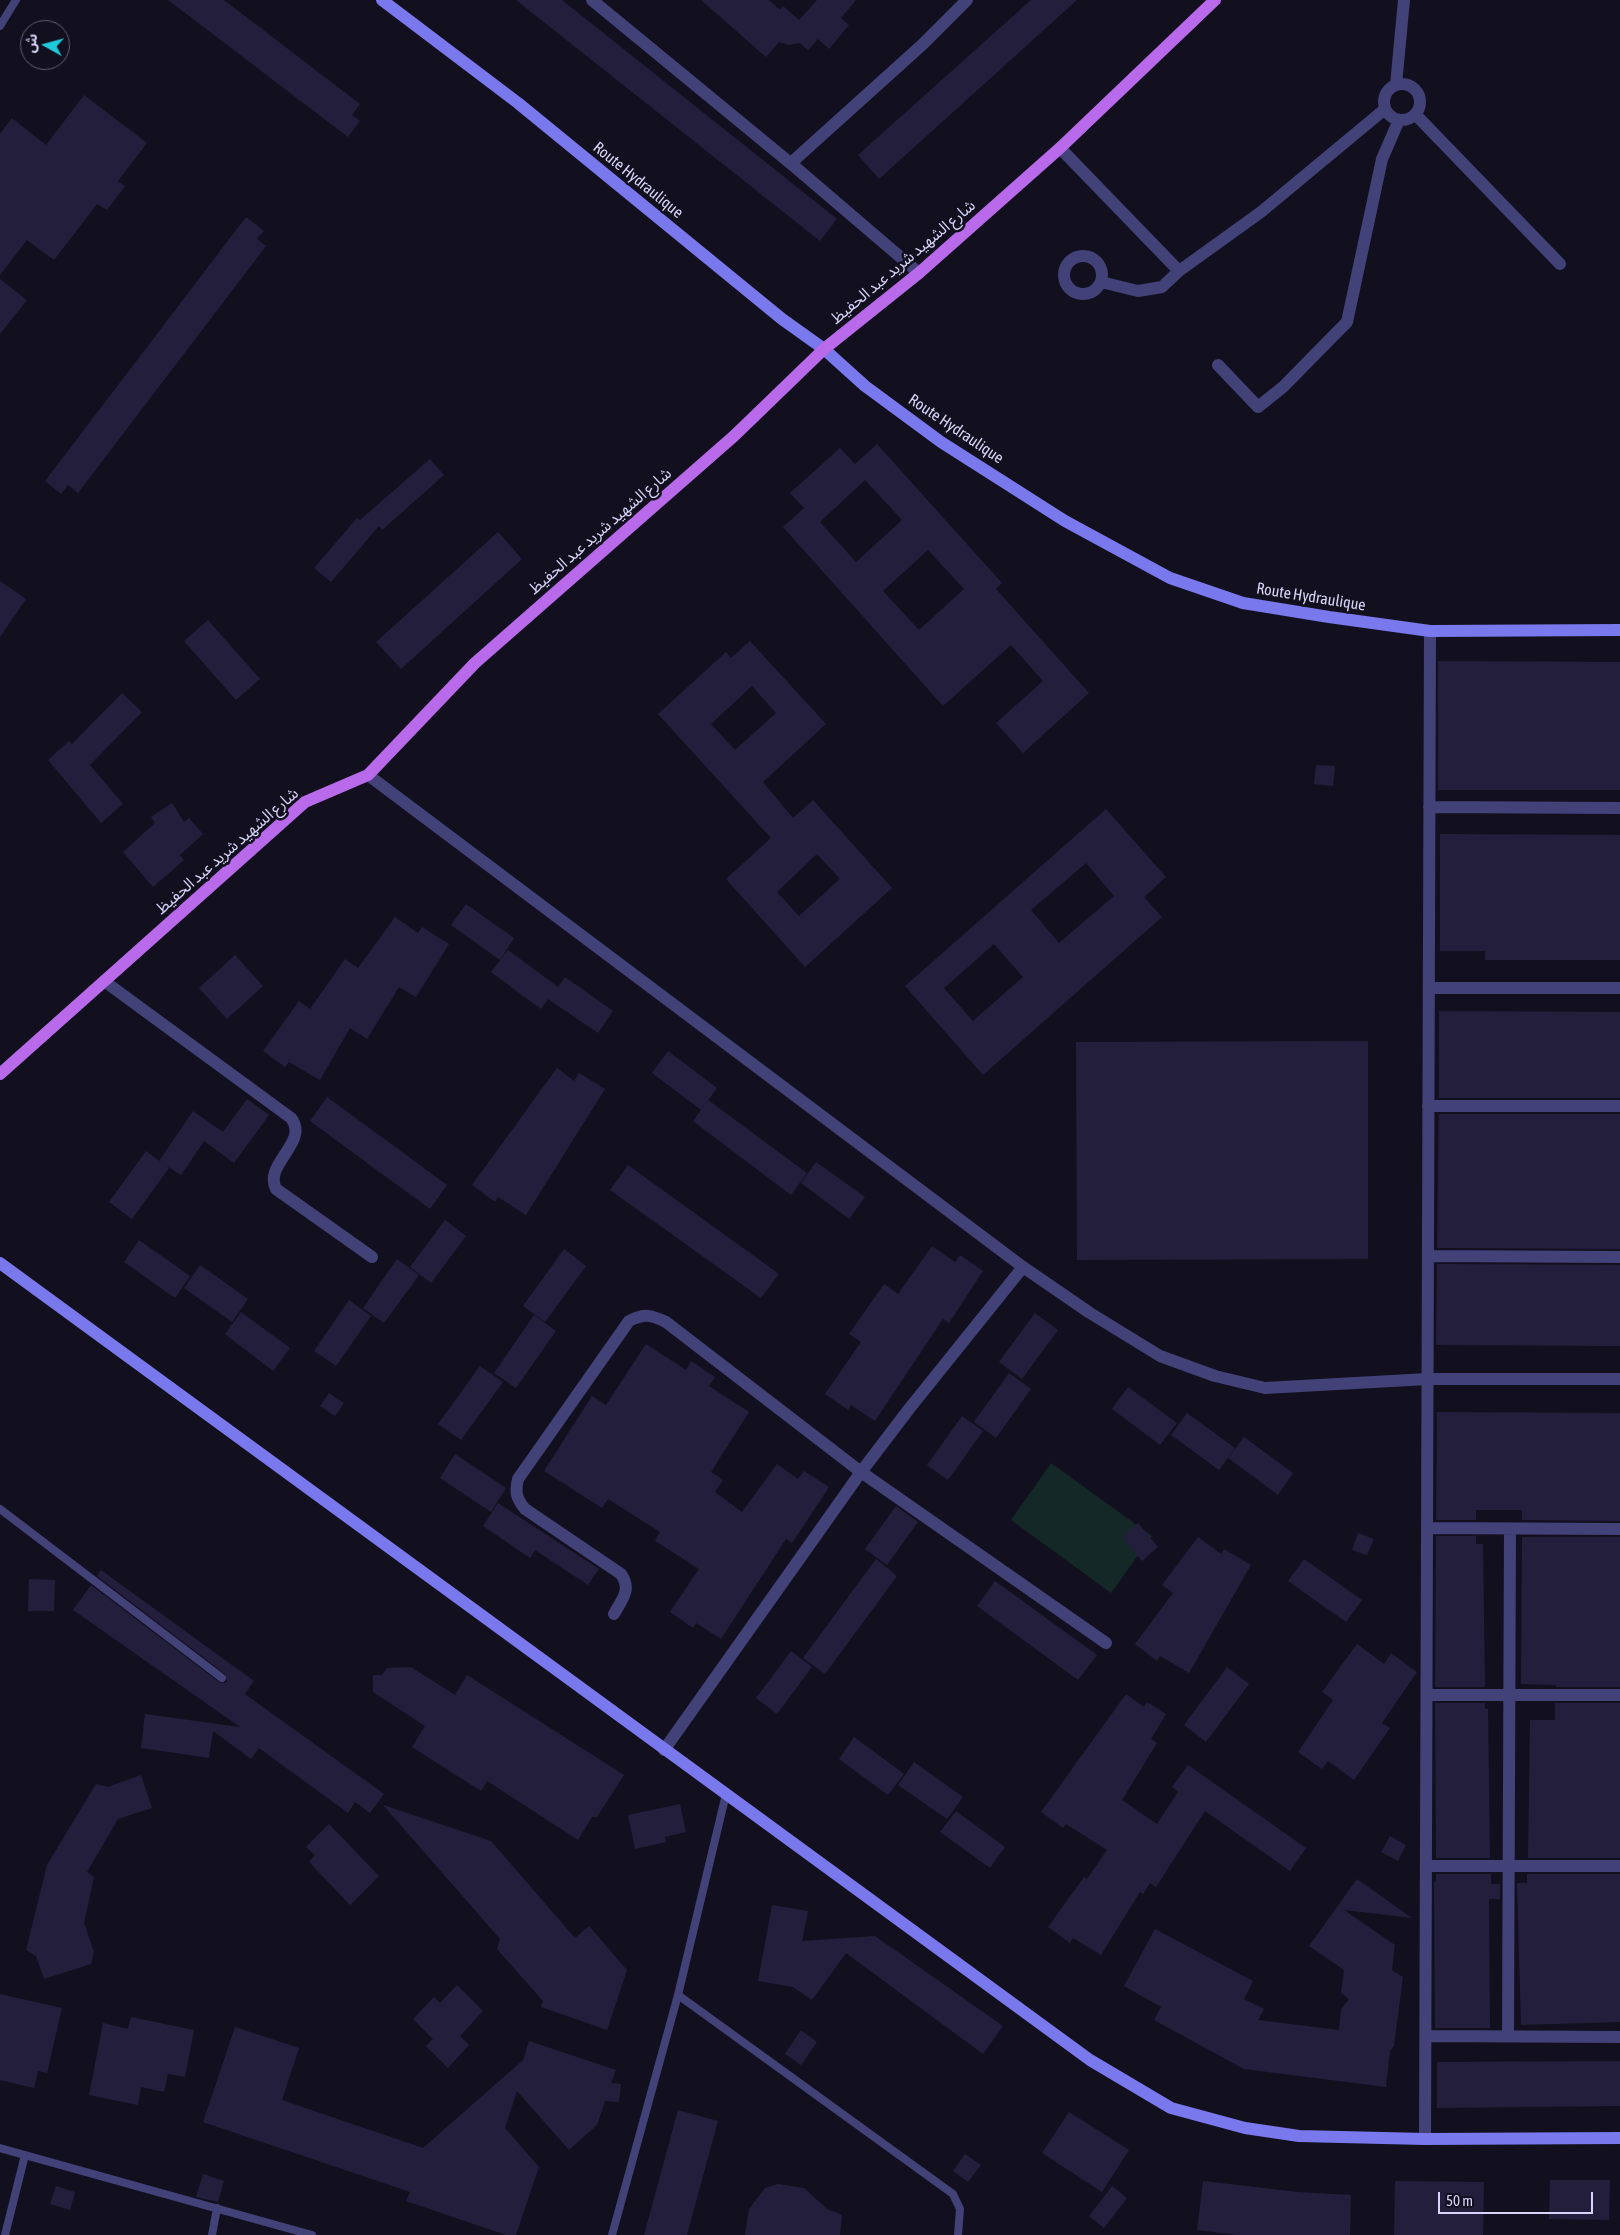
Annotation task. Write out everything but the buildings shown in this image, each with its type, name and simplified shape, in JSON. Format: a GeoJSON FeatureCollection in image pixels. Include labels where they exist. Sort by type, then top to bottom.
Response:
{"type":"FeatureCollection","features":[{"type":"Feature","properties":{"kind":"main road","name":"Route Hydraulique"},"geometry":{"type":"LineString","coordinates":[[382,0],[518,103],[782,319],[824,349],[864,386],[941,442],[1064,521],[1170,578],[1243,603],[1430,631],[1620,630]]}},
{"type":"Feature","properties":{"kind":"main road","name":"شارع الشهيد شريد عبد الحفيظ"},"geometry":{"type":"LineString","coordinates":[[0,1074],[306,802],[368,775],[475,663],[734,436],[824,349],[919,273],[1060,148],[1213,1]]}},
{"type":"Feature","properties":{"kind":"main road"},"geometry":{"type":"LineString","coordinates":[[0,1263],[1090,2060],[1171,2108],[1246,2128],[1298,2136],[1426,2139],[1620,2138]]}},
{"type":"Feature","properties":{"kind":"street"},"geometry":{"type":"LineString","coordinates":[[592,0],[790,163],[919,273]]}},
{"type":"Feature","properties":{"kind":"street"},"geometry":{"type":"LineString","coordinates":[[790,163],[923,44],[967,0]]}},
{"type":"Feature","properties":{"kind":"street"},"geometry":{"type":"LineString","coordinates":[[1396,85],[1404,0]]}},
{"type":"Feature","properties":{"kind":"street"},"geometry":{"type":"LineString","coordinates":[[1396,85],[1408,85],[1417,92],[1419,104],[1415,114],[1404,120],[1399,120],[1388,114],[1385,109],[1384,97],[1391,87],[1396,85]]}},
{"type":"Feature","properties":{"kind":"street"},"geometry":{"type":"LineString","coordinates":[[1100,282],[1138,291],[1162,287],[1179,271],[1261,212],[1385,109]]}},
{"type":"Feature","properties":{"kind":"street"},"geometry":{"type":"LineString","coordinates":[[1415,114],[1560,264]]}},
{"type":"Feature","properties":{"kind":"street"},"geometry":{"type":"LineString","coordinates":[[1218,365],[1258,407],[1283,386],[1347,322],[1382,158],[1399,120]]}},
{"type":"Feature","properties":{"kind":"street"},"geometry":{"type":"LineString","coordinates":[[1060,148],[1179,271]]}},
{"type":"Feature","properties":{"kind":"street"},"geometry":{"type":"LineString","coordinates":[[1426,2139],[1430,631]]}},
{"type":"Feature","properties":{"kind":"street"},"geometry":{"type":"LineString","coordinates":[[368,775],[1024,1267],[1090,1313],[1160,1356],[1215,1376],[1265,1388],[1428,1379],[1620,1379]]}},
{"type":"Feature","properties":{"kind":"street"},"geometry":{"type":"LineString","coordinates":[[1430,807],[1620,808]]}},
{"type":"Feature","properties":{"kind":"street"},"geometry":{"type":"LineString","coordinates":[[104,981],[291,1118],[296,1124],[296,1130],[293,1141],[273,1174],[272,1182],[276,1189],[372,1257]]}},
{"type":"Feature","properties":{"kind":"street"},"geometry":{"type":"LineString","coordinates":[[1429,988],[1620,988]]}},
{"type":"Feature","properties":{"kind":"street"},"geometry":{"type":"LineString","coordinates":[[1428,1106],[1620,1106]]}},
{"type":"Feature","properties":{"kind":"street"},"geometry":{"type":"LineString","coordinates":[[1428,1256],[1620,1256]]}},
{"type":"Feature","properties":{"kind":"street"},"geometry":{"type":"LineString","coordinates":[[664,1750],[861,1472],[909,1408],[1024,1267]]}},
{"type":"Feature","properties":{"kind":"street"},"geometry":{"type":"LineString","coordinates":[[614,1614],[626,1592],[627,1582],[621,1574],[525,1509],[518,1500],[515,1491],[518,1478],[629,1321],[641,1315],[654,1316],[666,1322],[861,1472],[1106,1643]]}},
{"type":"Feature","properties":{"kind":"street"},"geometry":{"type":"LineString","coordinates":[[1427,1528],[1620,1529]]}},
{"type":"Feature","properties":{"kind":"street"},"geometry":{"type":"LineString","coordinates":[[1508,2036],[1510,1529]]}},
{"type":"Feature","properties":{"kind":"street"},"geometry":{"type":"LineString","coordinates":[[1427,1694],[1620,1695]]}},
{"type":"Feature","properties":{"kind":"street"},"geometry":{"type":"LineString","coordinates":[[1426,1866],[1620,1866]]}},
{"type":"Feature","properties":{"kind":"street"},"geometry":{"type":"LineString","coordinates":[[1426,2036],[1620,2037]]}},
{"type":"Feature","properties":{"kind":"lane"},"geometry":{"type":"LineString","coordinates":[[0,26],[16,0]]}},
{"type":"Feature","properties":{"kind":"lane"},"geometry":{"type":"LineString","coordinates":[[0,1509],[222,1678]]}},
{"type":"Feature","properties":{"kind":"lane"},"geometry":{"type":"LineString","coordinates":[[612,2235],[678,1995],[726,1794]]}},
{"type":"Feature","properties":{"kind":"lane"},"geometry":{"type":"LineString","coordinates":[[678,1995],[953,2194],[960,2208],[958,2235]]}},
{"type":"Feature","properties":{"kind":"lane"},"geometry":{"type":"LineString","coordinates":[[0,2148],[312,2235]]}},
{"type":"Feature","properties":{"kind":"lane"},"geometry":{"type":"LineString","coordinates":[[5,2235],[25,2155]]}},
{"type":"Feature","properties":{"kind":"lane"},"geometry":{"type":"LineString","coordinates":[[212,2235],[216,2208]]}},
{"type":"Feature","properties":{"kind":"green space"},"geometry":{"type":"Polygon","coordinates":[[[1051,1463],[1152,1536],[1111,1593],[1011,1520],[1051,1463]]]}}]}
